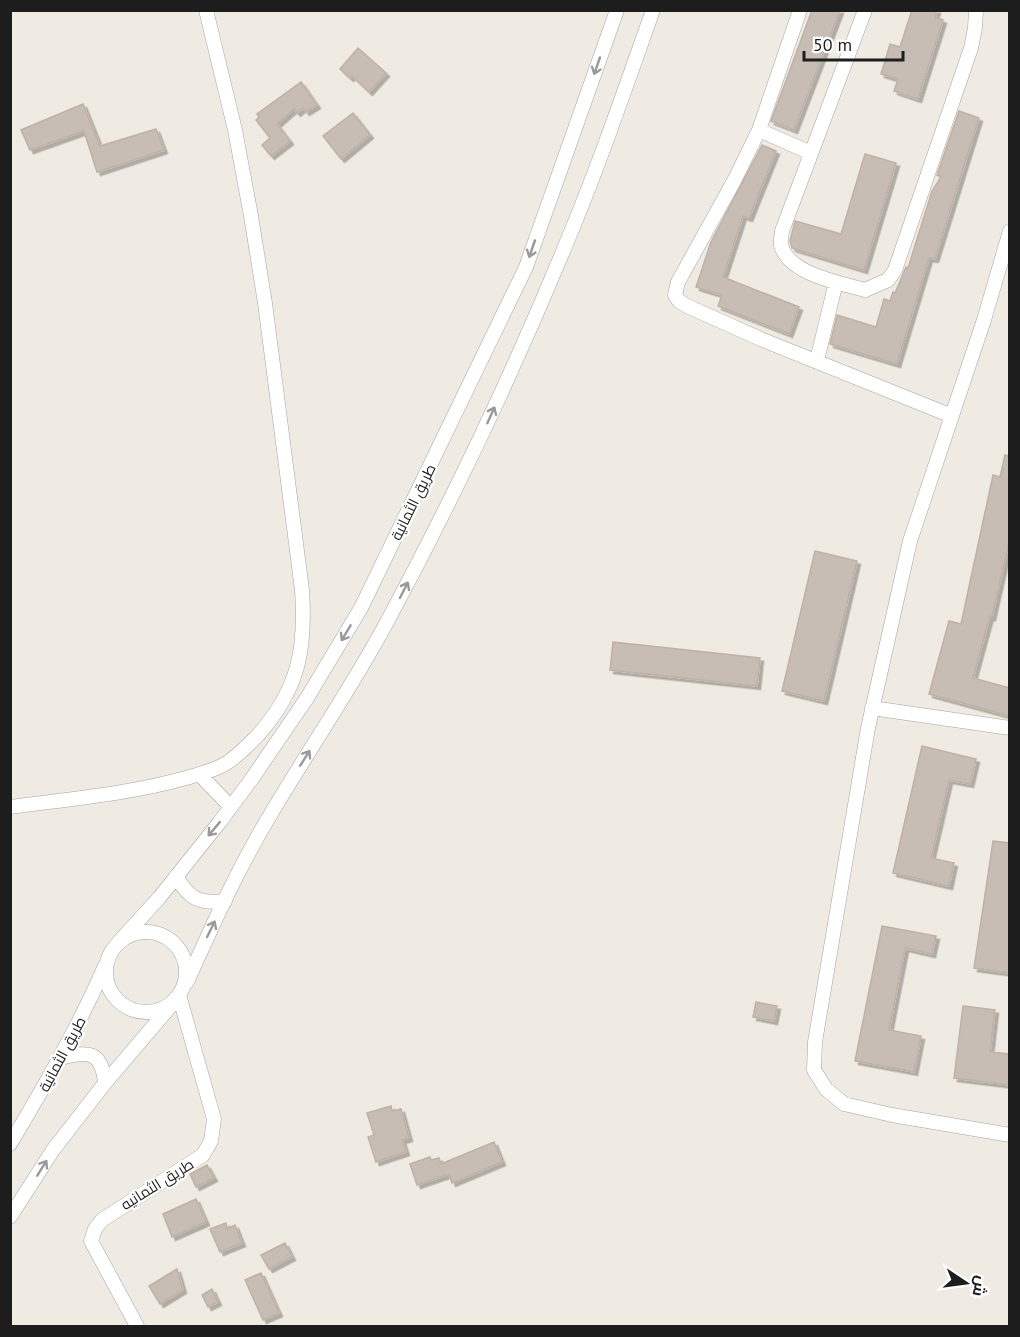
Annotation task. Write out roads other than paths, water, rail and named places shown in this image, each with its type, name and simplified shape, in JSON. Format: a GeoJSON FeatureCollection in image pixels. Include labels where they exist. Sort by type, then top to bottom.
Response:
{"type":"FeatureCollection","features":[{"type":"Feature","properties":{"kind":"street"},"geometry":{"type":"LineString","coordinates":[[10,807],[155,787],[226,764],[253,741],[279,709],[298,665],[304,622],[302,590],[265,303],[235,130],[206,10]]}},
{"type":"Feature","properties":{"kind":"street","name":"طريق الثمانية"},"geometry":{"type":"LineString","coordinates":[[118,943],[159,898],[231,807],[307,698],[361,608],[526,267],[617,10]]}},
{"type":"Feature","properties":{"kind":"street"},"geometry":{"type":"LineString","coordinates":[[10,1217],[53,1150],[176,998],[187,981],[271,813],[358,674],[387,622],[477,446],[567,243],[653,10]]}},
{"type":"Feature","properties":{"kind":"street"},"geometry":{"type":"LineString","coordinates":[[800,10],[759,130],[734,181],[678,282],[675,295],[687,306],[858,379],[952,416]]}},
{"type":"Feature","properties":{"kind":"street"},"geometry":{"type":"LineString","coordinates":[[865,10],[782,231],[781,244],[788,258],[797,268],[865,290],[888,280],[895,270],[971,48],[976,10]]}},
{"type":"Feature","properties":{"kind":"street"},"geometry":{"type":"LineString","coordinates":[[759,130],[812,153]]}},
{"type":"Feature","properties":{"kind":"street"},"geometry":{"type":"LineString","coordinates":[[1009,234],[910,541],[872,708],[815,1042],[814,1070],[826,1089],[844,1104],[892,1115],[1010,1135]]}},
{"type":"Feature","properties":{"kind":"street"},"geometry":{"type":"LineString","coordinates":[[817,360],[836,282]]}},
{"type":"Feature","properties":{"kind":"street"},"geometry":{"type":"LineString","coordinates":[[872,708],[1010,728]]}},
{"type":"Feature","properties":{"kind":"street"},"geometry":{"type":"LineString","coordinates":[[199,774],[231,807]]}},
{"type":"Feature","properties":{"kind":"street"},"geometry":{"type":"LineString","coordinates":[[176,876],[183,889],[195,899],[210,903],[225,901]]}},
{"type":"Feature","properties":{"kind":"street"},"geometry":{"type":"LineString","coordinates":[[176,998],[163,1010],[150,1013],[135,1012],[121,1005],[111,993],[107,983],[107,962],[118,943],[137,933],[148,932],[165,936],[179,948],[186,965],[187,981]]}},
{"type":"Feature","properties":{"kind":"street","name":"طريق الثمانية"},"geometry":{"type":"LineString","coordinates":[[10,1144],[61,1058],[107,962]]}},
{"type":"Feature","properties":{"kind":"street","name":"طريق الثمانيه"},"geometry":{"type":"LineString","coordinates":[[137,1326],[91,1241],[95,1229],[102,1220],[203,1155],[211,1141],[214,1119],[176,998]]}},
{"type":"Feature","properties":{"kind":"street"},"geometry":{"type":"LineString","coordinates":[[61,1058],[85,1053],[97,1058],[103,1068],[105,1083]]}}]}
